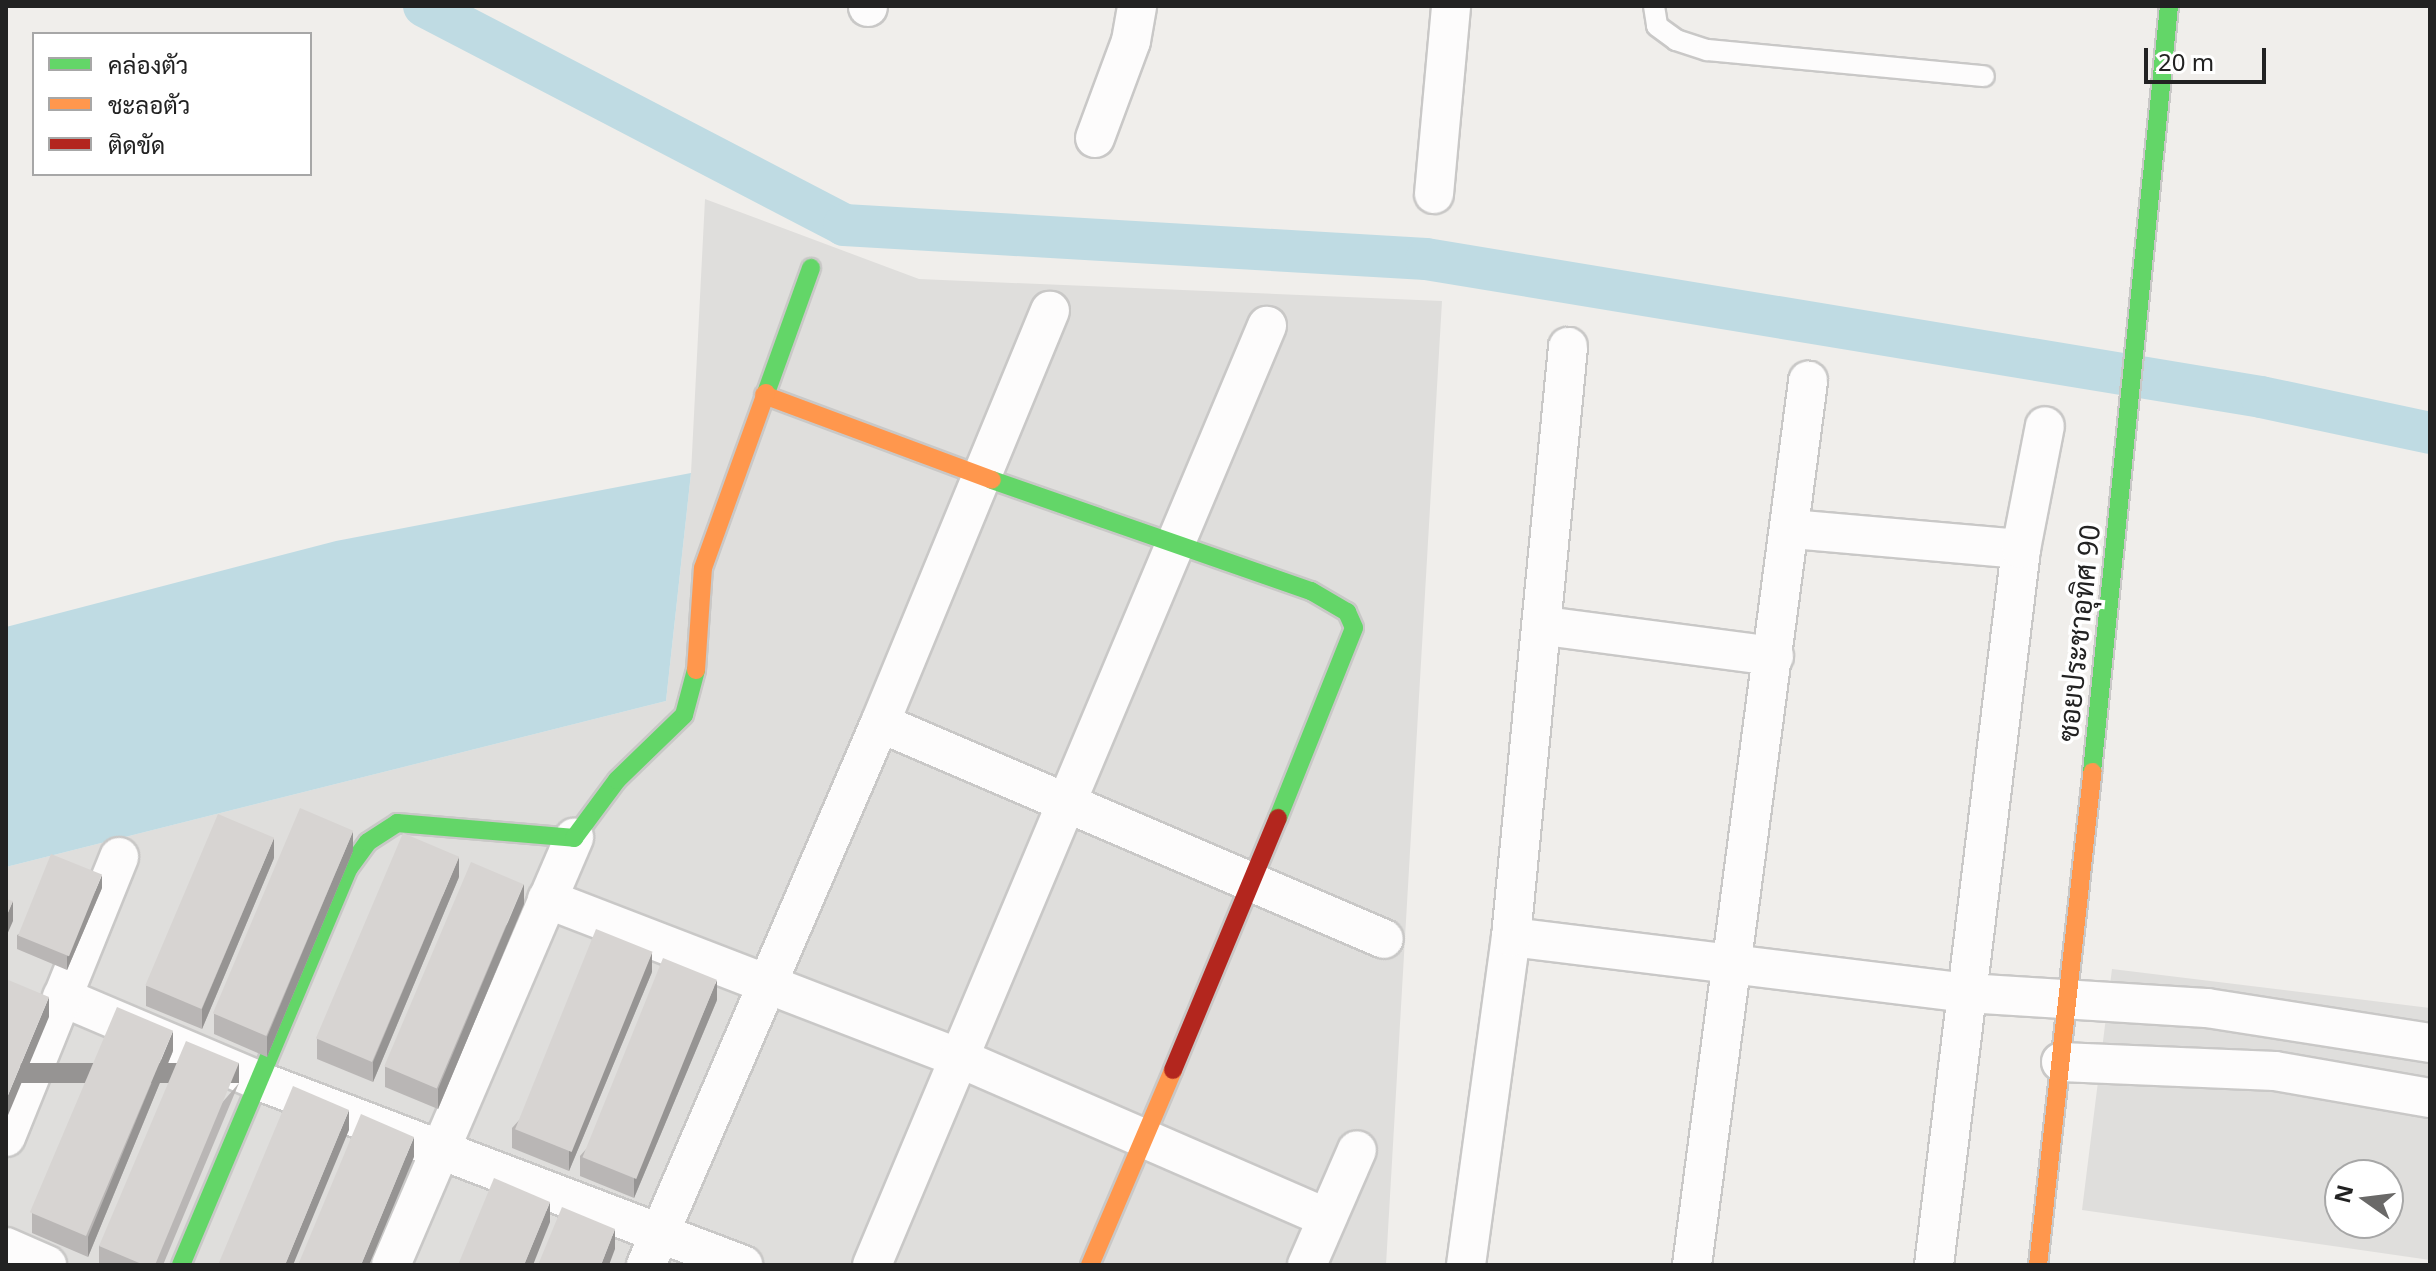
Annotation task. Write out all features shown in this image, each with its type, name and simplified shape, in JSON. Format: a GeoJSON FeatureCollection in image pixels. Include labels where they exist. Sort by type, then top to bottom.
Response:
{"type":"FeatureCollection","features":[{"type":"Feature","properties":{"kind":"street"},"geometry":{"type":"LineString","coordinates":[[1095,138],[1131,41],[1137,6]]}},
{"type":"Feature","properties":{"kind":"street"},"geometry":{"type":"LineString","coordinates":[[1434,194],[1451,6]]}},
{"type":"Feature","properties":{"kind":"street","name":"ซอยประชาอุทิศ 90"},"geometry":{"type":"LineString","coordinates":[[2038,1265],[2130,428],[2169,6]]}},
{"type":"Feature","properties":{"kind":"street"},"geometry":{"type":"LineString","coordinates":[[391,1265],[574,838],[617,780],[684,715],[698,661],[703,568],[811,268]]}},
{"type":"Feature","properties":{"kind":"street"},"geometry":{"type":"LineString","coordinates":[[653,1248],[764,983],[880,723],[1050,311]]}},
{"type":"Feature","properties":{"kind":"street"},"geometry":{"type":"LineString","coordinates":[[872,1265],[1267,326]]}},
{"type":"Feature","properties":{"kind":"street"},"geometry":{"type":"LineString","coordinates":[[1466,1265],[1511,937],[1545,626],[1568,347]]}},
{"type":"Feature","properties":{"kind":"street"},"geometry":{"type":"LineString","coordinates":[[1692,1265],[1792,529],[1808,381]]}},
{"type":"Feature","properties":{"kind":"street"},"geometry":{"type":"LineString","coordinates":[[764,395],[983,473],[1174,547],[1311,591],[1347,612],[1354,628],[1253,882],[1090,1265]]}},
{"type":"Feature","properties":{"kind":"street"},"geometry":{"type":"LineString","coordinates":[[1934,1265],[2021,549],[2045,426]]}},
{"type":"Feature","properties":{"kind":"street"},"geometry":{"type":"LineString","coordinates":[[1792,529],[2021,549]]}},
{"type":"Feature","properties":{"kind":"street"},"geometry":{"type":"LineString","coordinates":[[1545,626],[1774,656]]}},
{"type":"Feature","properties":{"kind":"street"},"geometry":{"type":"LineString","coordinates":[[880,723],[1384,939]]}},
{"type":"Feature","properties":{"kind":"street"},"geometry":{"type":"LineString","coordinates":[[181,1265],[262,1082],[349,868],[368,842],[397,823],[574,838]]}},
{"type":"Feature","properties":{"kind":"street"},"geometry":{"type":"LineString","coordinates":[[6,1137],[119,857]]}},
{"type":"Feature","properties":{"kind":"street"},"geometry":{"type":"LineString","coordinates":[[547,899],[959,1058],[1145,1136],[1327,1218]]}},
{"type":"Feature","properties":{"kind":"street"},"geometry":{"type":"LineString","coordinates":[[1511,937],[1966,993],[2207,1008],[2430,1043]]}},
{"type":"Feature","properties":{"kind":"street"},"geometry":{"type":"LineString","coordinates":[[62,997],[262,1082],[441,1151],[653,1248],[743,1265]]}},
{"type":"Feature","properties":{"kind":"street"},"geometry":{"type":"LineString","coordinates":[[2301,1075],[2308,1023]]}},
{"type":"Feature","properties":{"kind":"street"},"geometry":{"type":"LineString","coordinates":[[2061,1062],[2301,1075],[2430,1098]]}},
{"type":"Feature","properties":{"kind":"street"},"geometry":{"type":"LineString","coordinates":[[1307,1265],[1357,1150]]}},
{"type":"Feature","properties":{"kind":"street"},"geometry":{"type":"LineString","coordinates":[[6,1247],[47,1265]]}},
{"type":"Feature","properties":{"kind":"lane"},"geometry":{"type":"LineString","coordinates":[[1654,6],[1657,26],[1676,40],[1707,50],[1984,76]]}},
{"type":"Feature","properties":{"kind":"shaded area"},"geometry":{"type":"Polygon","coordinates":[[[705,199],[919,279],[1442,301],[1386,1265],[6,1265],[6,867],[666,701],[691,473],[705,199]]]}},
{"type":"Feature","properties":{"kind":"shaded area"},"geometry":{"type":"Polygon","coordinates":[[[2112,969],[2430,1008],[2430,1260],[2082,1210],[2112,969]]]}},
{"type":"Feature","properties":{"kind":"water"},"geometry":{"type":"Polygon","coordinates":[[[691,473],[666,701],[6,867],[6,627],[336,541],[691,473]]]}},
{"type":"Feature","properties":{"kind":"building"},"geometry":{"type":"Polygon","coordinates":[[[300,808],[353,831],[266,1036],[213,1013],[300,808]]]}},
{"type":"Feature","properties":{"kind":"building"},"geometry":{"type":"Polygon","coordinates":[[[218,814],[274,838],[201,1009],[145,985],[218,814]]]}},
{"type":"Feature","properties":{"kind":"building"},"geometry":{"type":"Polygon","coordinates":[[[403,833],[459,857],[372,1062],[316,1038],[403,833]]]}},
{"type":"Feature","properties":{"kind":"building"},"geometry":{"type":"Polygon","coordinates":[[[51,854],[102,875],[69,956],[18,936],[51,854]]]}},
{"type":"Feature","properties":{"kind":"building"},"geometry":{"type":"Polygon","coordinates":[[[471,862],[523,884],[437,1089],[384,1066],[471,862]]]}},
{"type":"Feature","properties":{"kind":"building"},"geometry":{"type":"Polygon","coordinates":[[[6,899],[13,901],[6,917],[6,899]]]}},
{"type":"Feature","properties":{"kind":"building"},"geometry":{"type":"Polygon","coordinates":[[[596,929],[653,952],[572,1152],[515,1129],[596,929]]]}},
{"type":"Feature","properties":{"kind":"building"},"geometry":{"type":"Polygon","coordinates":[[[663,958],[717,980],[636,1179],[582,1157],[663,958]]]}},
{"type":"Feature","properties":{"kind":"building"},"geometry":{"type":"Polygon","coordinates":[[[6,979],[49,997],[6,1100],[6,979]]]}},
{"type":"Feature","properties":{"kind":"building"},"geometry":{"type":"Polygon","coordinates":[[[117,1007],[173,1031],[86,1236],[30,1212],[117,1007]]]}},
{"type":"Feature","properties":{"kind":"building"},"geometry":{"type":"Polygon","coordinates":[[[186,1041],[239,1063],[155,1265],[144,1265],[99,1246],[186,1041]]]}},
{"type":"Feature","properties":{"kind":"building"},"geometry":{"type":"Polygon","coordinates":[[[293,1086],[349,1110],[285,1265],[218,1265],[293,1086]]]}},
{"type":"Feature","properties":{"kind":"building"},"geometry":{"type":"Polygon","coordinates":[[[361,1114],[414,1137],[361,1265],[298,1265],[361,1114]]]}},
{"type":"Feature","properties":{"kind":"building"},"geometry":{"type":"Polygon","coordinates":[[[494,1178],[550,1202],[524,1265],[458,1265],[494,1178]]]}},
{"type":"Feature","properties":{"kind":"building"},"geometry":{"type":"Polygon","coordinates":[[[562,1207],[615,1229],[601,1265],[538,1265],[562,1207]]]}},
{"type":"Feature","properties":{"kind":"waterway"},"geometry":{"type":"LineString","coordinates":[[424,6],[844,225],[1426,259],[2261,397],[2430,433]]}},
{"type":"Feature","properties":{"kind":"traffic: fast"},"geometry":{"type":"LineString","coordinates":[[2092,772],[2169,6]]}},
{"type":"Feature","properties":{"kind":"traffic: fast"},"geometry":{"type":"LineString","coordinates":[[766,393],[811,268]]}},
{"type":"Feature","properties":{"kind":"traffic: fast"},"geometry":{"type":"LineString","coordinates":[[992,480],[1311,591],[1347,612],[1354,628],[1278,818]]}},
{"type":"Feature","properties":{"kind":"traffic: fast"},"geometry":{"type":"LineString","coordinates":[[181,1265],[349,868],[368,842],[397,823],[574,838],[617,780],[684,715],[696,670]]}},
{"type":"Feature","properties":{"kind":"traffic: slow"},"geometry":{"type":"LineString","coordinates":[[696,670],[703,568],[766,393]]}},
{"type":"Feature","properties":{"kind":"traffic: slow"},"geometry":{"type":"LineString","coordinates":[[764,395],[992,480]]}},
{"type":"Feature","properties":{"kind":"traffic: slow"},"geometry":{"type":"LineString","coordinates":[[2038,1265],[2092,772]]}},
{"type":"Feature","properties":{"kind":"traffic: slow"},"geometry":{"type":"LineString","coordinates":[[1090,1265],[1173,1070]]}},
{"type":"Feature","properties":{"kind":"traffic: jam"},"geometry":{"type":"LineString","coordinates":[[1173,1070],[1278,818]]}}]}
